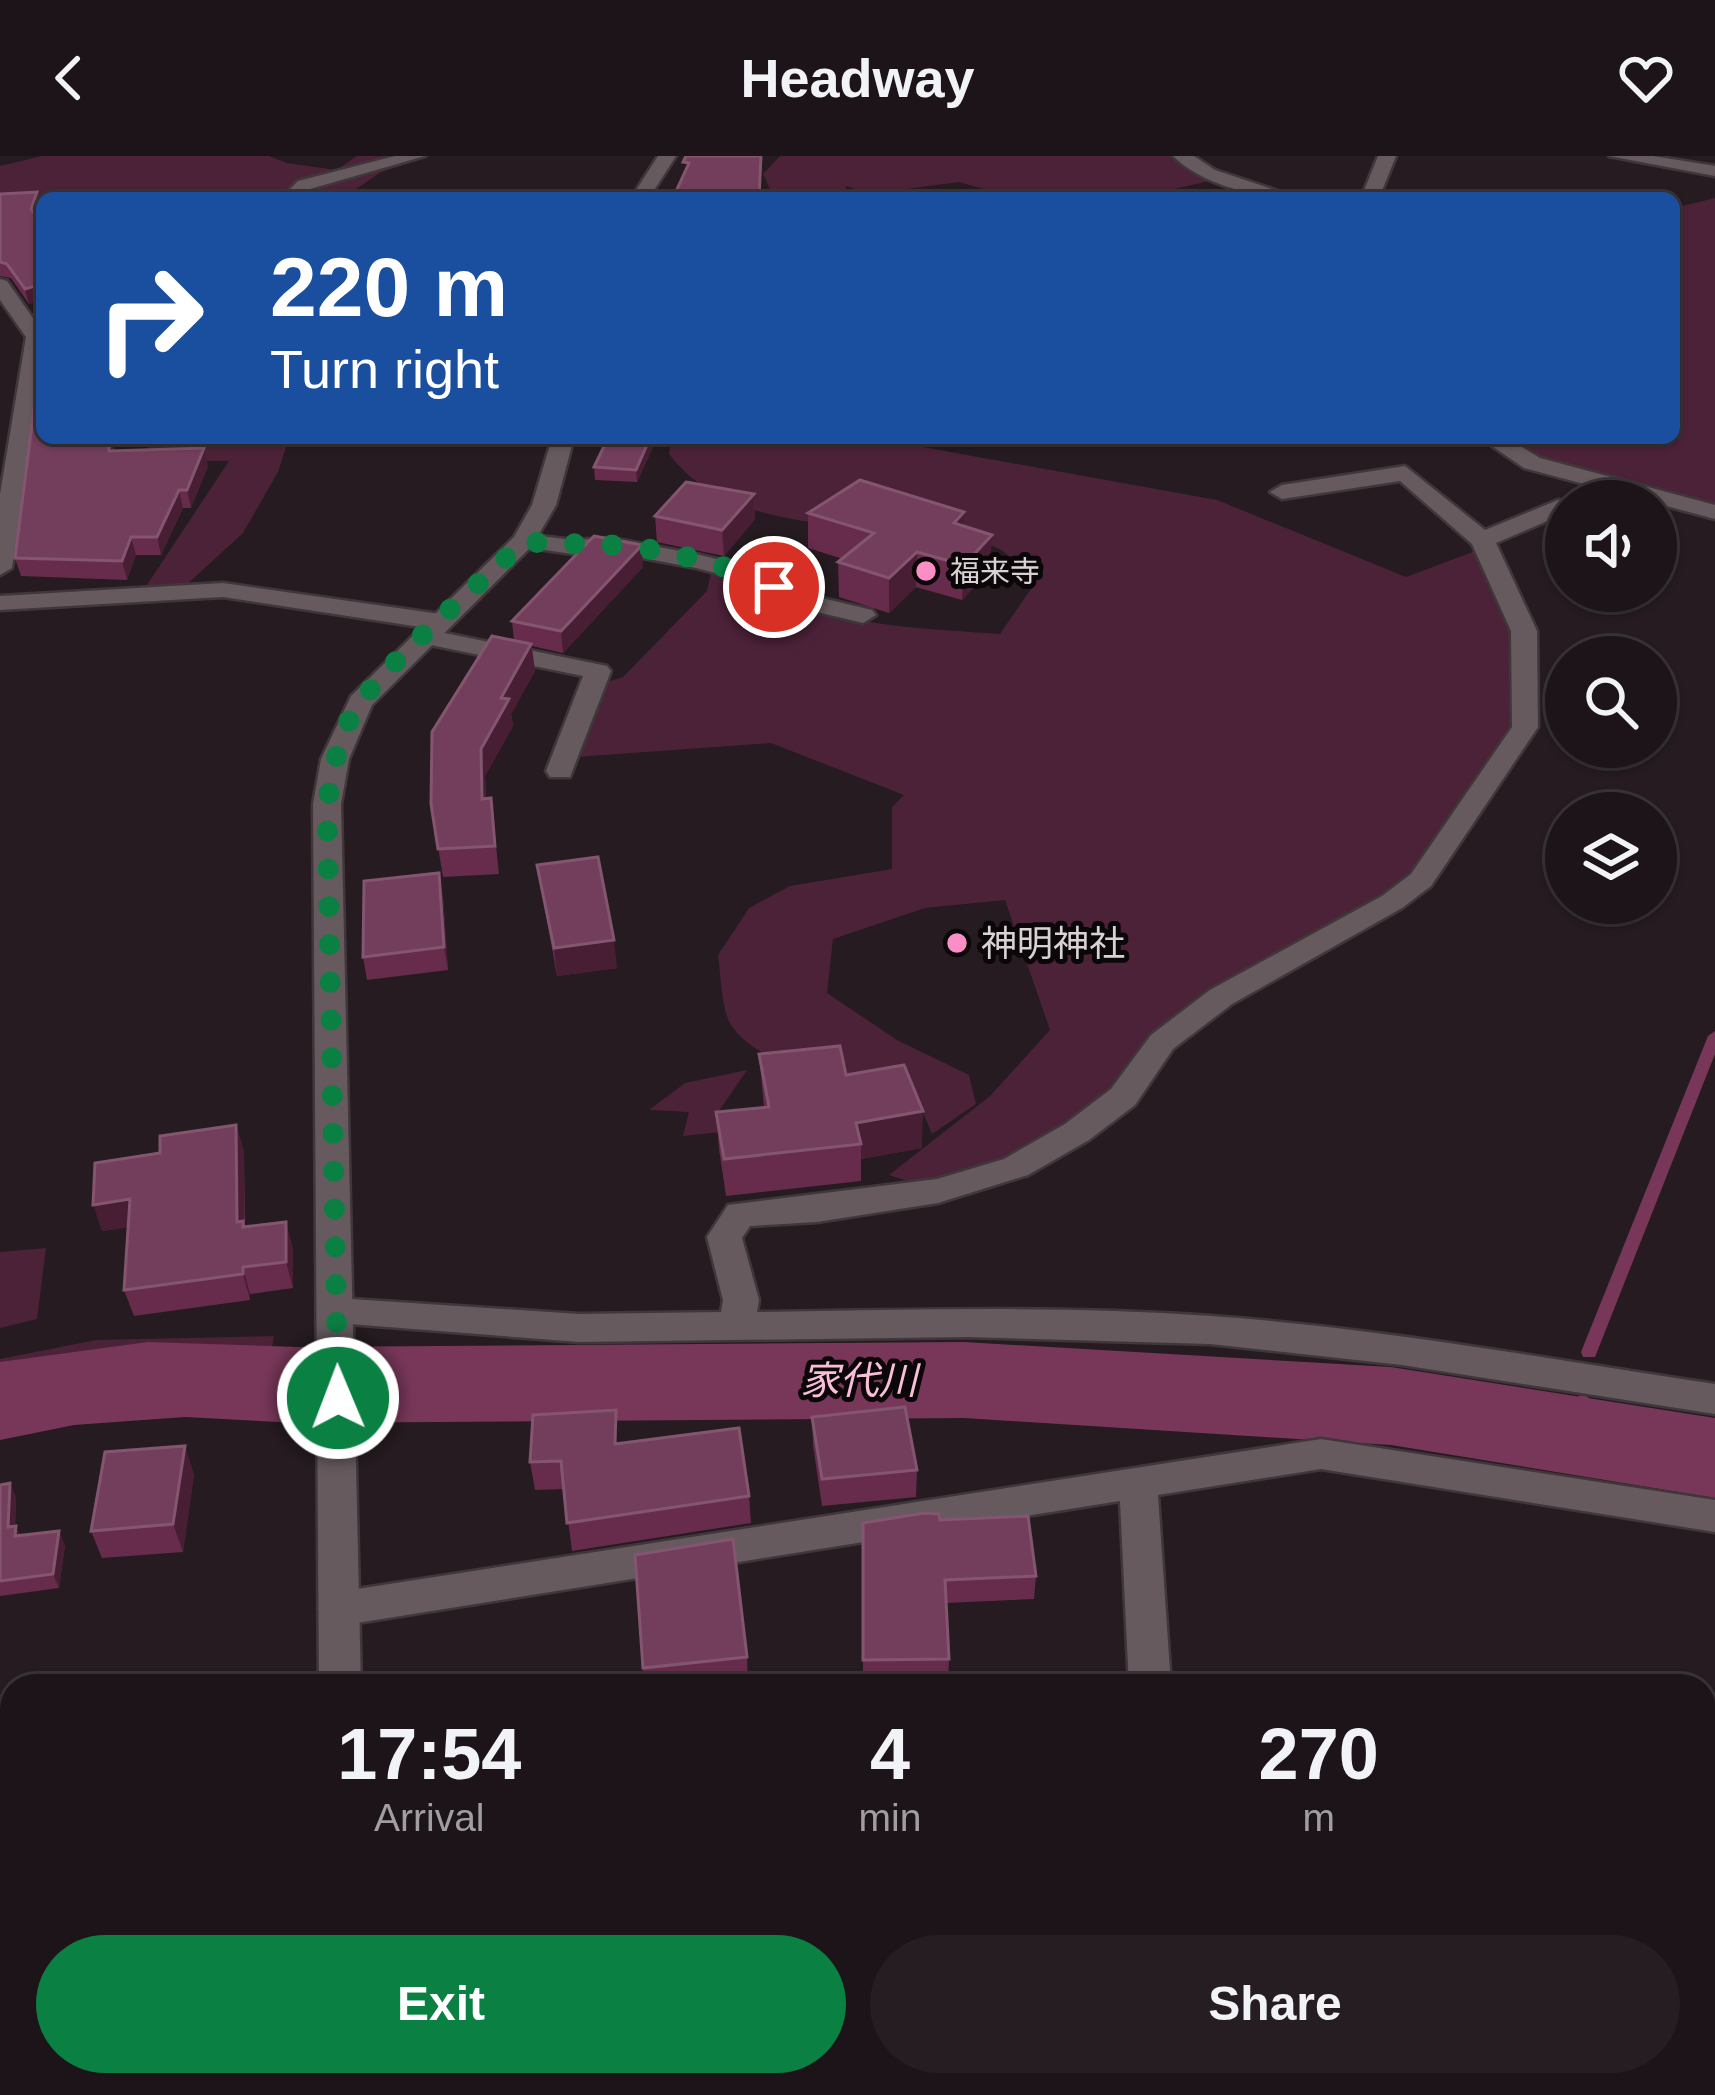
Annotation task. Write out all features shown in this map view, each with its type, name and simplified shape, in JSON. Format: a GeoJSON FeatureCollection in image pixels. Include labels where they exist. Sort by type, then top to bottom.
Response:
{"type":"FeatureCollection","features":[{"type":"Feature","properties":{"kind":"street"},"geometry":{"type":"LineString","coordinates":[[296,192],[304,185],[416,156]]}},
{"type":"Feature","properties":{"kind":"street"},"geometry":{"type":"LineString","coordinates":[[644,192],[667,156]]}},
{"type":"Feature","properties":{"kind":"street"},"geometry":{"type":"LineString","coordinates":[[1182,156],[1209,174],[1270,192]]}},
{"type":"Feature","properties":{"kind":"street"},"geometry":{"type":"LineString","coordinates":[[1372,192],[1387,156]]}},
{"type":"Feature","properties":{"kind":"street"},"geometry":{"type":"LineString","coordinates":[[1618,156],[1715,171]]}},
{"type":"Feature","properties":{"kind":"street"},"geometry":{"type":"LineString","coordinates":[[0,285],[36,337]]}},
{"type":"Feature","properties":{"kind":"street"},"geometry":{"type":"LineString","coordinates":[[0,568],[36,359]]}},
{"type":"Feature","properties":{"kind":"street"},"geometry":{"type":"LineString","coordinates":[[340,1674],[327,805],[334,759],[349,720],[376,684],[524,541],[544,505],[560,444]]}},
{"type":"Feature","properties":{"kind":"street"},"geometry":{"type":"LineString","coordinates":[[1501,444],[1532,463],[1595,480]]}},
{"type":"Feature","properties":{"kind":"street"},"geometry":{"type":"LineString","coordinates":[[736,1326],[741,1300],[724,1237],[740,1214],[817,1210],[938,1191],[1016,1167],[1077,1132],[1123,1097],[1162,1042],[1221,997],[1392,902],[1421,880],[1526,727],[1524,631],[1510,592],[1482,540],[1405,473],[1282,492]]}},
{"type":"Feature","properties":{"kind":"street"},"geometry":{"type":"LineString","coordinates":[[1677,502],[1715,512]]}},
{"type":"Feature","properties":{"kind":"street"},"geometry":{"type":"LineString","coordinates":[[1482,540],[1545,514]]}},
{"type":"Feature","properties":{"kind":"street"},"geometry":{"type":"LineString","coordinates":[[524,541],[573,547],[611,544],[695,561],[752,575],[797,600],[863,615]]}},
{"type":"Feature","properties":{"kind":"street"},"geometry":{"type":"LineString","coordinates":[[0,603],[223,590],[432,630],[598,671],[560,771]]}},
{"type":"Feature","properties":{"kind":"street"},"geometry":{"type":"LineString","coordinates":[[337,1322],[579,1328],[968,1323],[1210,1330],[1402,1351],[1715,1399]]}},
{"type":"Feature","properties":{"kind":"street"},"geometry":{"type":"LineString","coordinates":[[338,1609],[1321,1454],[1715,1516]]}},
{"type":"Feature","properties":{"kind":"street"},"geometry":{"type":"LineString","coordinates":[[1138,1484],[1149,1674]]}},
{"type":"Feature","properties":{"kind":"shaded area"},"geometry":{"type":"Polygon","coordinates":[[[42,156],[269,156],[336,170],[357,156],[431,156],[381,172],[352,192],[36,192],[36,206],[0,206],[0,166],[42,156]]]}},
{"type":"Feature","properties":{"kind":"shaded area"},"geometry":{"type":"Polygon","coordinates":[[[780,156],[1182,156],[1213,180],[1162,192],[995,192],[959,182],[883,192],[847,186],[845,190],[771,191],[763,174],[780,156]]]}},
{"type":"Feature","properties":{"kind":"shaded area"},"geometry":{"type":"Polygon","coordinates":[[[1715,198],[1715,512],[1677,501],[1677,480],[1605,480],[1519,455],[1509,444],[1680,444],[1680,207],[1715,198]]]}},
{"type":"Feature","properties":{"kind":"shaded area"},"geometry":{"type":"Polygon","coordinates":[[[149,444],[287,444],[278,472],[243,533],[184,587],[143,591],[229,461],[147,460],[149,444]]]}},
{"type":"Feature","properties":{"kind":"shaded area"},"geometry":{"type":"Polygon","coordinates":[[[670,444],[906,444],[1217,500],[1406,577],[1478,550],[1524,653],[1525,727],[1402,894],[1188,1022],[1119,1100],[1016,1167],[938,1191],[889,1175],[990,1096],[1050,1030],[1005,900],[925,908],[833,939],[827,993],[897,1040],[969,1075],[976,1104],[932,1134],[907,1096],[791,1064],[749,1044],[726,1013],[718,955],[749,908],[790,886],[892,869],[892,807],[904,795],[771,743],[576,757],[607,682],[623,677],[707,591],[711,573],[848,618],[1000,634],[1031,589],[1008,555],[986,543],[786,518],[752,509],[693,479],[669,454],[670,444]]]}},
{"type":"Feature","properties":{"kind":"shaded area"},"geometry":{"type":"Polygon","coordinates":[[[747,1070],[719,1111],[721,1132],[683,1136],[689,1112],[649,1110],[685,1083],[747,1070]]]}},
{"type":"Feature","properties":{"kind":"shaded area"},"geometry":{"type":"Polygon","coordinates":[[[46,1248],[37,1319],[0,1328],[0,1252],[46,1248]]]}},
{"type":"Feature","properties":{"kind":"shaded area"},"geometry":{"type":"Polygon","coordinates":[[[274,1336],[270,1360],[139,1376],[115,1417],[0,1433],[0,1359],[96,1340],[274,1336]]]}},
{"type":"Feature","properties":{"kind":"building"},"geometry":{"type":"Polygon","coordinates":[[[686,156],[761,156],[759,192],[676,192],[689,163],[683,162],[686,156]]]}},
{"type":"Feature","properties":{"kind":"building"},"geometry":{"type":"Polygon","coordinates":[[[36,192],[31,209],[36,216],[36,286],[25,289],[7,264],[0,262],[0,194],[36,192]]]}},
{"type":"Feature","properties":{"kind":"building"},"geometry":{"type":"Polygon","coordinates":[[[36,393],[36,444],[110,444],[109,451],[204,448],[187,490],[179,490],[157,537],[131,537],[122,561],[15,558],[36,393]]]}},
{"type":"Feature","properties":{"kind":"building"},"geometry":{"type":"Polygon","coordinates":[[[605,444],[647,444],[636,470],[594,467],[605,444]]]}},
{"type":"Feature","properties":{"kind":"building"},"geometry":{"type":"Polygon","coordinates":[[[860,480],[964,512],[954,523],[992,535],[964,565],[917,552],[889,578],[838,562],[874,533],[808,513],[860,480]]]}},
{"type":"Feature","properties":{"kind":"building"},"geometry":{"type":"Polygon","coordinates":[[[686,482],[754,494],[722,530],[655,516],[686,482]]]}},
{"type":"Feature","properties":{"kind":"building"},"geometry":{"type":"Polygon","coordinates":[[[594,536],[642,545],[561,631],[512,621],[594,536]]]}},
{"type":"Feature","properties":{"kind":"building"},"geometry":{"type":"Polygon","coordinates":[[[492,636],[531,644],[501,698],[509,699],[481,749],[482,799],[491,798],[495,846],[438,849],[431,804],[432,732],[492,636]]]}},
{"type":"Feature","properties":{"kind":"building"},"geometry":{"type":"Polygon","coordinates":[[[598,857],[614,940],[554,948],[537,865],[598,857]]]}},
{"type":"Feature","properties":{"kind":"building"},"geometry":{"type":"Polygon","coordinates":[[[439,873],[444,947],[363,957],[364,881],[439,873]]]}},
{"type":"Feature","properties":{"kind":"building"},"geometry":{"type":"Polygon","coordinates":[[[840,1046],[846,1075],[904,1065],[923,1111],[856,1123],[861,1144],[724,1159],[716,1112],[769,1107],[759,1054],[840,1046]]]}},
{"type":"Feature","properties":{"kind":"building"},"geometry":{"type":"Polygon","coordinates":[[[236,1125],[237,1222],[243,1221],[243,1227],[286,1222],[286,1262],[243,1267],[243,1274],[124,1290],[130,1199],[93,1205],[95,1163],[160,1153],[160,1136],[236,1125]]]}},
{"type":"Feature","properties":{"kind":"building"},"geometry":{"type":"Polygon","coordinates":[[[905,1407],[917,1470],[822,1479],[812,1417],[905,1407]]]}},
{"type":"Feature","properties":{"kind":"building"},"geometry":{"type":"Polygon","coordinates":[[[616,1410],[615,1444],[739,1428],[749,1496],[567,1523],[561,1461],[530,1462],[533,1415],[616,1410]]]}},
{"type":"Feature","properties":{"kind":"building"},"geometry":{"type":"Polygon","coordinates":[[[185,1446],[173,1524],[91,1531],[105,1452],[185,1446]]]}},
{"type":"Feature","properties":{"kind":"building"},"geometry":{"type":"Polygon","coordinates":[[[10,1483],[8,1527],[16,1526],[15,1536],[59,1531],[53,1574],[0,1581],[0,1485],[10,1483]]]}},
{"type":"Feature","properties":{"kind":"building"},"geometry":{"type":"Polygon","coordinates":[[[939,1514],[940,1520],[1028,1516],[1036,1576],[945,1580],[949,1659],[863,1660],[863,1523],[939,1514]]]}},
{"type":"Feature","properties":{"kind":"building"},"geometry":{"type":"Polygon","coordinates":[[[733,1539],[747,1657],[643,1668],[635,1555],[733,1539]]]}},
{"type":"Feature","properties":{"kind":"waterway"},"geometry":{"type":"LineString","coordinates":[[1589,1352],[1715,1036]]}},
{"type":"Feature","properties":{"kind":"waterway","name":"家代川"},"geometry":{"type":"LineString","coordinates":[[0,1401],[74,1387],[185,1379],[298,1385],[964,1380],[1391,1406],[1715,1458]]}},
{"type":"Feature","properties":{"kind":"waterway"},"geometry":{"type":"LineString","coordinates":[[1582,1402],[1585,1435]]}},
{"type":"Feature","properties":{"kind":"place","name":"福来寺"},"geometry":{"type":"Point","coordinates":[926,571]}},
{"type":"Feature","properties":{"kind":"place","name":"神明神社"},"geometry":{"type":"Point","coordinates":[957,943]}},
{"type":"Feature","properties":{"kind":"route"},"geometry":{"type":"LineString","coordinates":[[338,1398],[327,805],[334,759],[349,720],[376,684],[524,541],[573,547],[611,544],[752,575],[774,587]]}}]}
